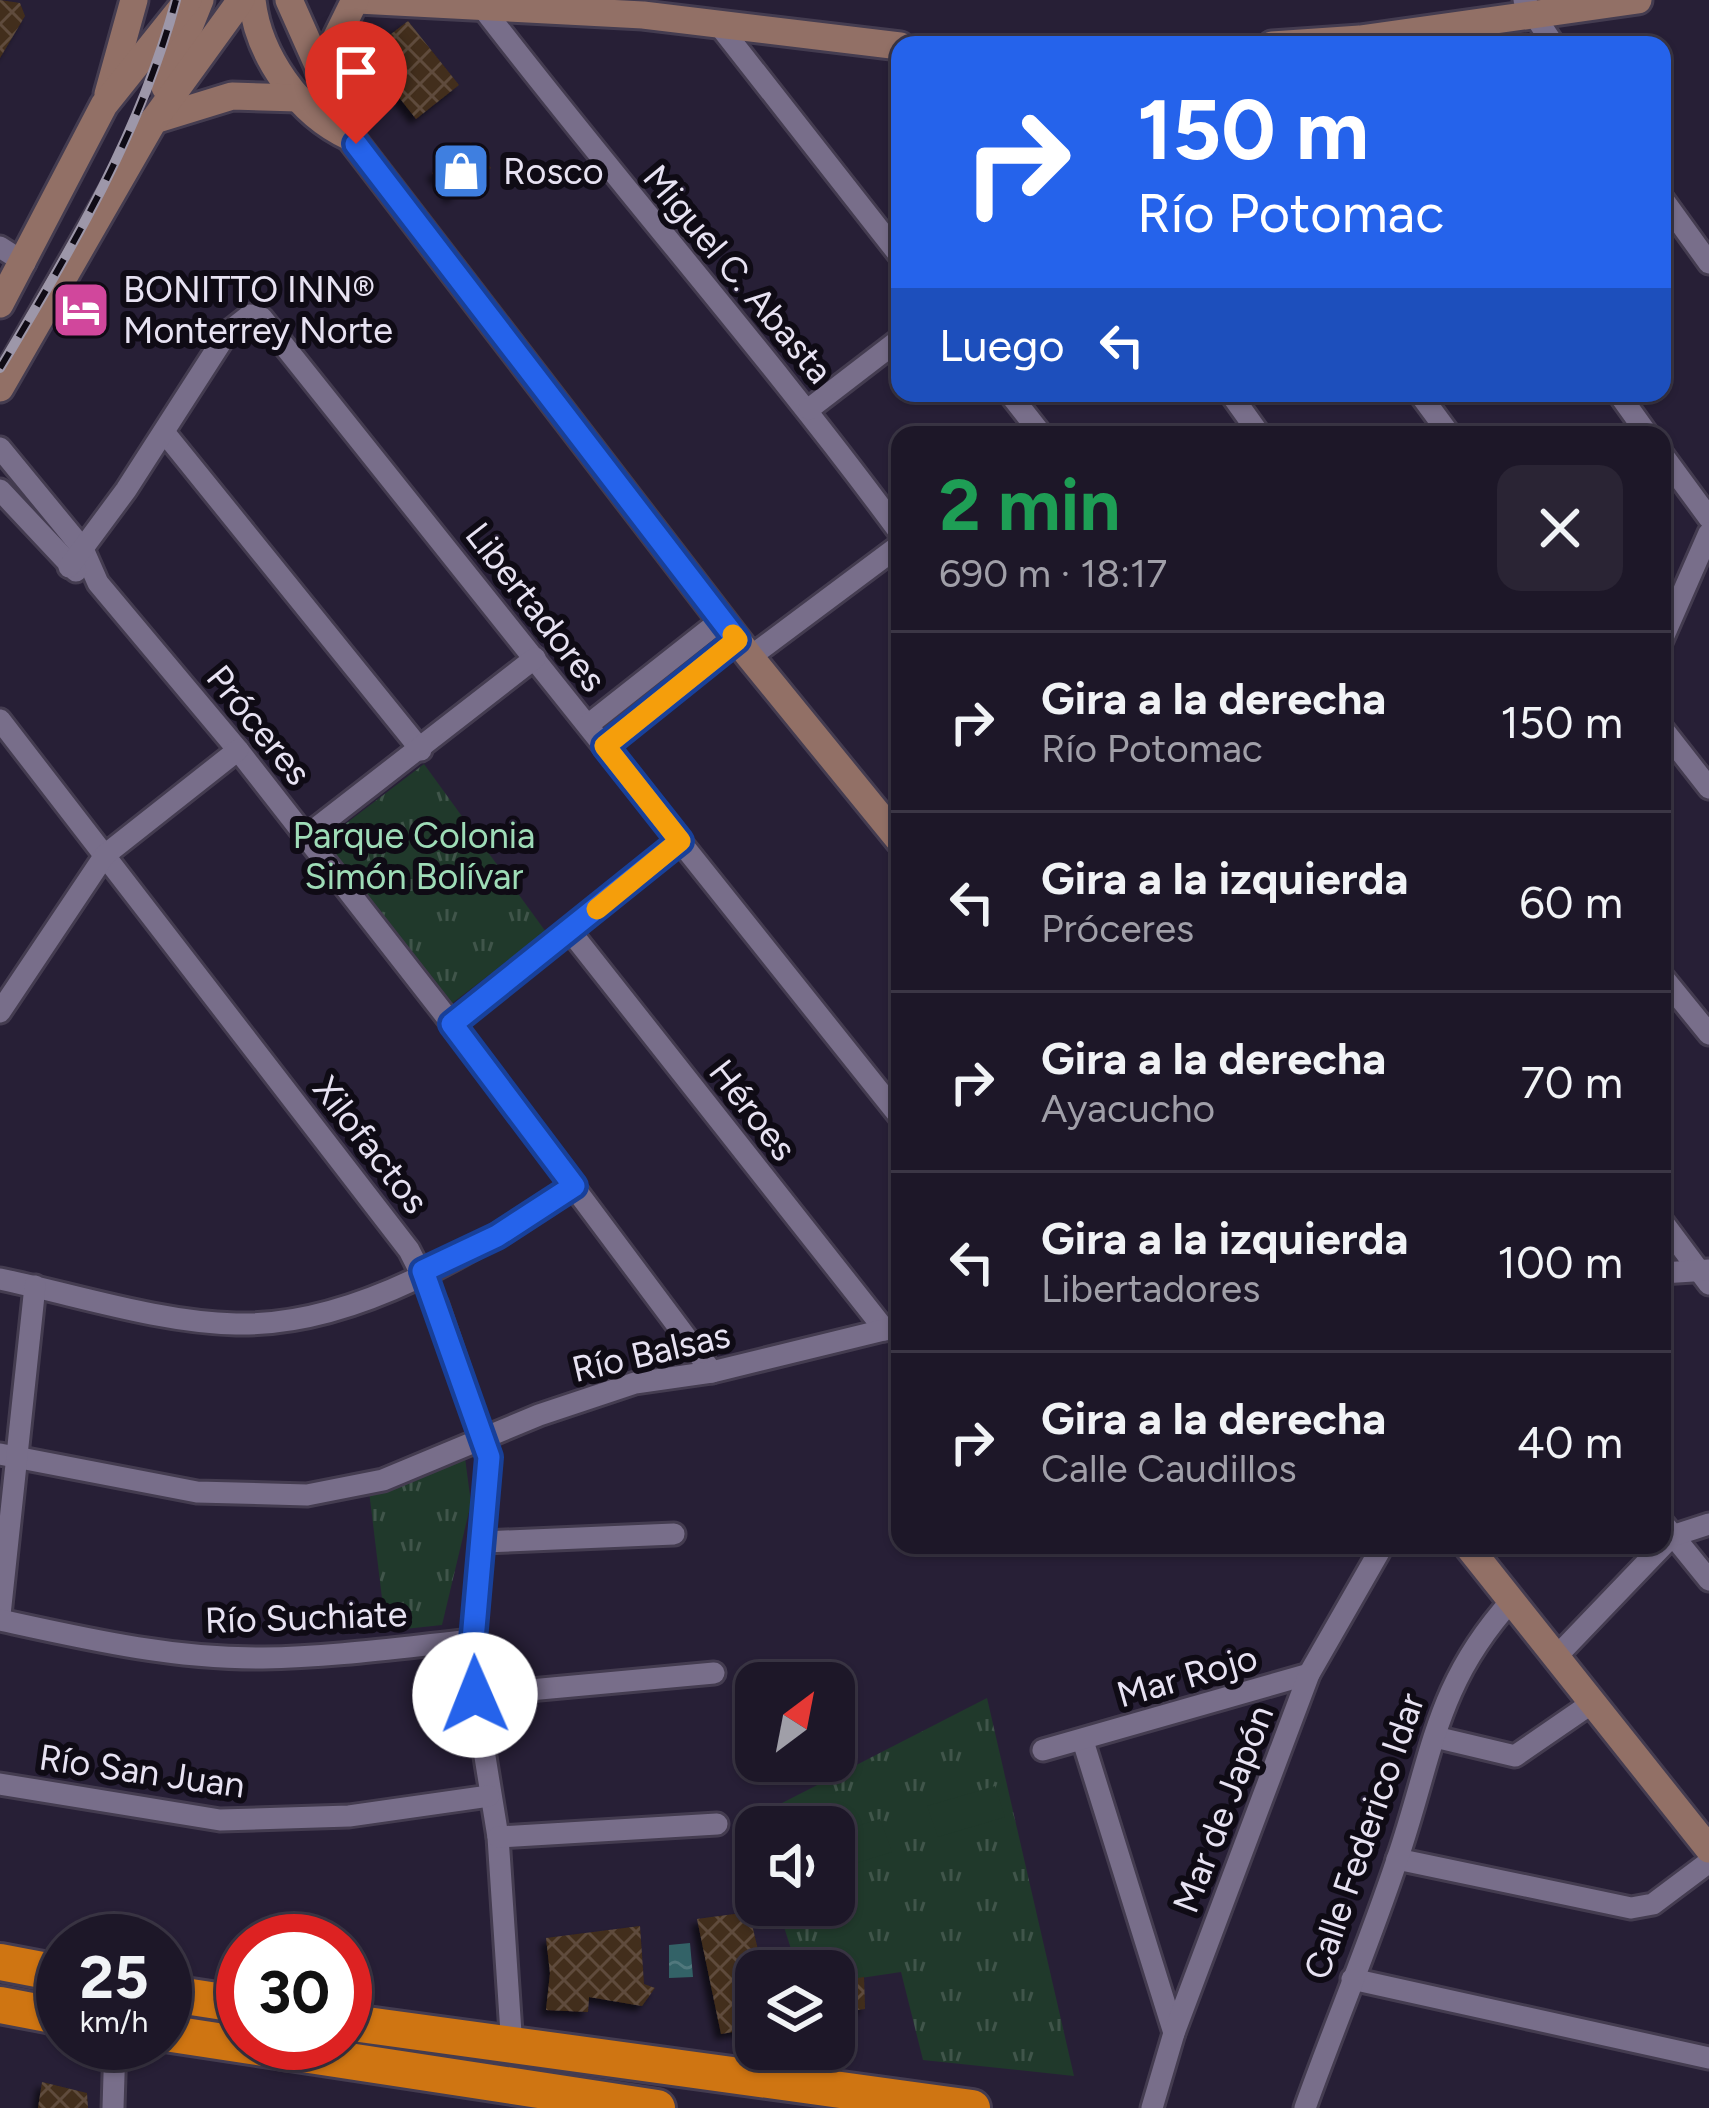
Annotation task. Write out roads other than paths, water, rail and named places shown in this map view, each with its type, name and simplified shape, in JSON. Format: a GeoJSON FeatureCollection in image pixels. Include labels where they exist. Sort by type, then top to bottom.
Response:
{"type":"FeatureCollection","features":[{"type":"Feature","properties":{"kind":"highway"},"geometry":{"type":"LineString","coordinates":[[0,1961],[36,1968]]}},
{"type":"Feature","properties":{"kind":"highway"},"geometry":{"type":"LineString","coordinates":[[6,2010],[36,2014]]}},
{"type":"Feature","properties":{"kind":"highway"},"geometry":{"type":"LineString","coordinates":[[372,2026],[973,2108]]}},
{"type":"Feature","properties":{"kind":"highway"},"geometry":{"type":"LineString","coordinates":[[192,2037],[657,2108]]}},
{"type":"Feature","properties":{"kind":"street"},"geometry":{"type":"LineString","coordinates":[[0,304],[104,105],[134,0]]}},
{"type":"Feature","properties":{"kind":"street"},"geometry":{"type":"LineString","coordinates":[[104,105],[188,0]]}},
{"type":"Feature","properties":{"kind":"street"},"geometry":{"type":"LineString","coordinates":[[154,120],[200,0]]}},
{"type":"Feature","properties":{"kind":"street"},"geometry":{"type":"LineString","coordinates":[[0,388],[154,120],[241,0]]}},
{"type":"Feature","properties":{"kind":"street"},"geometry":{"type":"LineString","coordinates":[[252,0],[262,44],[298,98],[350,136]]}},
{"type":"Feature","properties":{"kind":"street"},"geometry":{"type":"LineString","coordinates":[[289,0],[350,136],[736,639],[891,830]]}},
{"type":"Feature","properties":{"kind":"street"},"geometry":{"type":"LineString","coordinates":[[320,71],[357,0],[648,8],[718,24],[891,45]]}},
{"type":"Feature","properties":{"kind":"street"},"geometry":{"type":"LineString","coordinates":[[1393,36],[1529,9],[1638,0]]}},
{"type":"Feature","properties":{"kind":"street","name":"Miguel C. Abasta"},"geometry":{"type":"LineString","coordinates":[[479,2],[612,177],[809,410],[891,521]]}},
{"type":"Feature","properties":{"kind":"street"},"geometry":{"type":"LineString","coordinates":[[1529,9],[1548,36]]}},
{"type":"Feature","properties":{"kind":"street"},"geometry":{"type":"LineString","coordinates":[[718,24],[891,245]]}},
{"type":"Feature","properties":{"kind":"street"},"geometry":{"type":"LineString","coordinates":[[154,120],[232,96],[298,98]]}},
{"type":"Feature","properties":{"kind":"street"},"geometry":{"type":"LineString","coordinates":[[1671,210],[1709,262]]}},
{"type":"Feature","properties":{"kind":"street"},"geometry":{"type":"LineString","coordinates":[[0,248],[25,263]]}},
{"type":"Feature","properties":{"kind":"street","name":"Libertadores"},"geometry":{"type":"LineString","coordinates":[[164,432],[227,333],[250,315],[273,329],[891,1106]]}},
{"type":"Feature","properties":{"kind":"street"},"geometry":{"type":"LineString","coordinates":[[809,410],[891,347]]}},
{"type":"Feature","properties":{"kind":"street"},"geometry":{"type":"LineString","coordinates":[[1016,402],[1035,426]]}},
{"type":"Feature","properties":{"kind":"street"},"geometry":{"type":"LineString","coordinates":[[69,567],[164,432],[421,750]]}},
{"type":"Feature","properties":{"kind":"street","name":"Próceres"},"geometry":{"type":"LineString","coordinates":[[0,448],[83,549],[98,583],[238,750],[452,1024],[712,1372]]}},
{"type":"Feature","properties":{"kind":"street"},"geometry":{"type":"LineString","coordinates":[[1671,466],[1709,518]]}},
{"type":"Feature","properties":{"kind":"street","name":"Próceres"},"geometry":{"type":"LineString","coordinates":[[0,490],[69,567],[98,583]]}},
{"type":"Feature","properties":{"kind":"street"},"geometry":{"type":"LineString","coordinates":[[1671,620],[1709,533]]}},
{"type":"Feature","properties":{"kind":"street"},"geometry":{"type":"LineString","coordinates":[[588,725],[891,550]]}},
{"type":"Feature","properties":{"kind":"street"},"geometry":{"type":"LineString","coordinates":[[605,746],[736,639]]}},
{"type":"Feature","properties":{"kind":"street"},"geometry":{"type":"LineString","coordinates":[[306,836],[535,658]]}},
{"type":"Feature","properties":{"kind":"street","name":"Xilofactos"},"geometry":{"type":"LineString","coordinates":[[0,720],[423,1271],[485,1436],[490,1490],[473,1640],[475,1695],[497,1838],[512,2048]]}},
{"type":"Feature","properties":{"kind":"street"},"geometry":{"type":"LineString","coordinates":[[1671,739],[1709,788]]}},
{"type":"Feature","properties":{"kind":"street"},"geometry":{"type":"LineString","coordinates":[[0,1012],[104,855],[150,814],[238,750]]}},
{"type":"Feature","properties":{"kind":"street"},"geometry":{"type":"LineString","coordinates":[[452,1024],[680,841]]}},
{"type":"Feature","properties":{"kind":"street","name":"Héroes"},"geometry":{"type":"LineString","coordinates":[[570,931],[891,1326]]}},
{"type":"Feature","properties":{"kind":"street"},"geometry":{"type":"LineString","coordinates":[[1671,987],[1709,1034]]}},
{"type":"Feature","properties":{"kind":"street"},"geometry":{"type":"LineString","coordinates":[[0,1279],[200,1322],[286,1321],[357,1304],[497,1236],[574,1186]]}},
{"type":"Feature","properties":{"kind":"street"},"geometry":{"type":"LineString","coordinates":[[1671,1231],[1707,1275]]}},
{"type":"Feature","properties":{"kind":"street"},"geometry":{"type":"LineString","coordinates":[[1671,1274],[1707,1275]]}},
{"type":"Feature","properties":{"kind":"street"},"geometry":{"type":"LineString","coordinates":[[0,1617],[7,1456],[35,1286]]}},
{"type":"Feature","properties":{"kind":"street","name":"Río Balsas"},"geometry":{"type":"LineString","coordinates":[[7,1456],[197,1492],[307,1495],[383,1480],[485,1436],[635,1383],[712,1372],[891,1328]]}},
{"type":"Feature","properties":{"kind":"street"},"geometry":{"type":"LineString","coordinates":[[1671,1529],[1709,1524]]}},
{"type":"Feature","properties":{"kind":"street"},"geometry":{"type":"LineString","coordinates":[[483,1541],[674,1534]]}},
{"type":"Feature","properties":{"kind":"street"},"geometry":{"type":"LineString","coordinates":[[1671,1534],[1709,1580]]}},
{"type":"Feature","properties":{"kind":"street","name":"Mar de Japón"},"geometry":{"type":"LineString","coordinates":[[1152,2108],[1174,2033],[1310,1674],[1378,1554]]}},
{"type":"Feature","properties":{"kind":"street"},"geometry":{"type":"LineString","coordinates":[[1474,1554],[1709,1849]]}},
{"type":"Feature","properties":{"kind":"street"},"geometry":{"type":"LineString","coordinates":[[1556,1657],[1645,1554]]}},
{"type":"Feature","properties":{"kind":"street","name":"Calle Federico Idar"},"geometry":{"type":"LineString","coordinates":[[1305,2108],[1397,1859],[1462,1661],[1512,1600]]}},
{"type":"Feature","properties":{"kind":"street","name":"Río Suchiate"},"geometry":{"type":"LineString","coordinates":[[0,1617],[147,1650],[212,1656],[266,1658],[473,1640]]}},
{"type":"Feature","properties":{"kind":"street"},"geometry":{"type":"LineString","coordinates":[[475,1695],[714,1673]]}},
{"type":"Feature","properties":{"kind":"street","name":"Mar Rojo"},"geometry":{"type":"LineString","coordinates":[[1042,1750],[1310,1674]]}},
{"type":"Feature","properties":{"kind":"street"},"geometry":{"type":"LineString","coordinates":[[1435,1736],[1516,1756],[1592,1703]]}},
{"type":"Feature","properties":{"kind":"street"},"geometry":{"type":"LineString","coordinates":[[1083,1741],[1174,2033]]}},
{"type":"Feature","properties":{"kind":"street","name":"Río San Juan"},"geometry":{"type":"LineString","coordinates":[[0,1784],[220,1820],[350,1816],[489,1796]]}},
{"type":"Feature","properties":{"kind":"street"},"geometry":{"type":"LineString","coordinates":[[497,1838],[717,1825]]}},
{"type":"Feature","properties":{"kind":"street"},"geometry":{"type":"LineString","coordinates":[[1397,1859],[1631,1908],[1653,1904],[1709,1862]]}},
{"type":"Feature","properties":{"kind":"street"},"geometry":{"type":"LineString","coordinates":[[1352,1979],[1709,2058]]}},
{"type":"Feature","properties":{"kind":"street"},"geometry":{"type":"LineString","coordinates":[[113,2108],[114,2070]]}},
{"type":"Feature","properties":{"kind":"water"},"geometry":{"type":"Polygon","coordinates":[[[690,1943],[693,1977],[669,1978],[669,1945],[690,1943]]]}},
{"type":"Feature","properties":{"kind":"railway"},"geometry":{"type":"LineString","coordinates":[[0,368],[101,190],[143,98],[176,0]]}},
{"type":"Feature","properties":{"kind":"place","name":"Rosco"},"geometry":{"type":"Point","coordinates":[461,171]}},
{"type":"Feature","properties":{"kind":"place","name":"BONITTO INN® Monterrey Norte"},"geometry":{"type":"Point","coordinates":[81,310]}},
{"type":"Feature","properties":{"kind":"park label","name":"Parque Colonia Simón Bolívar"},"geometry":{"type":"Point","coordinates":[414,856]}}]}
